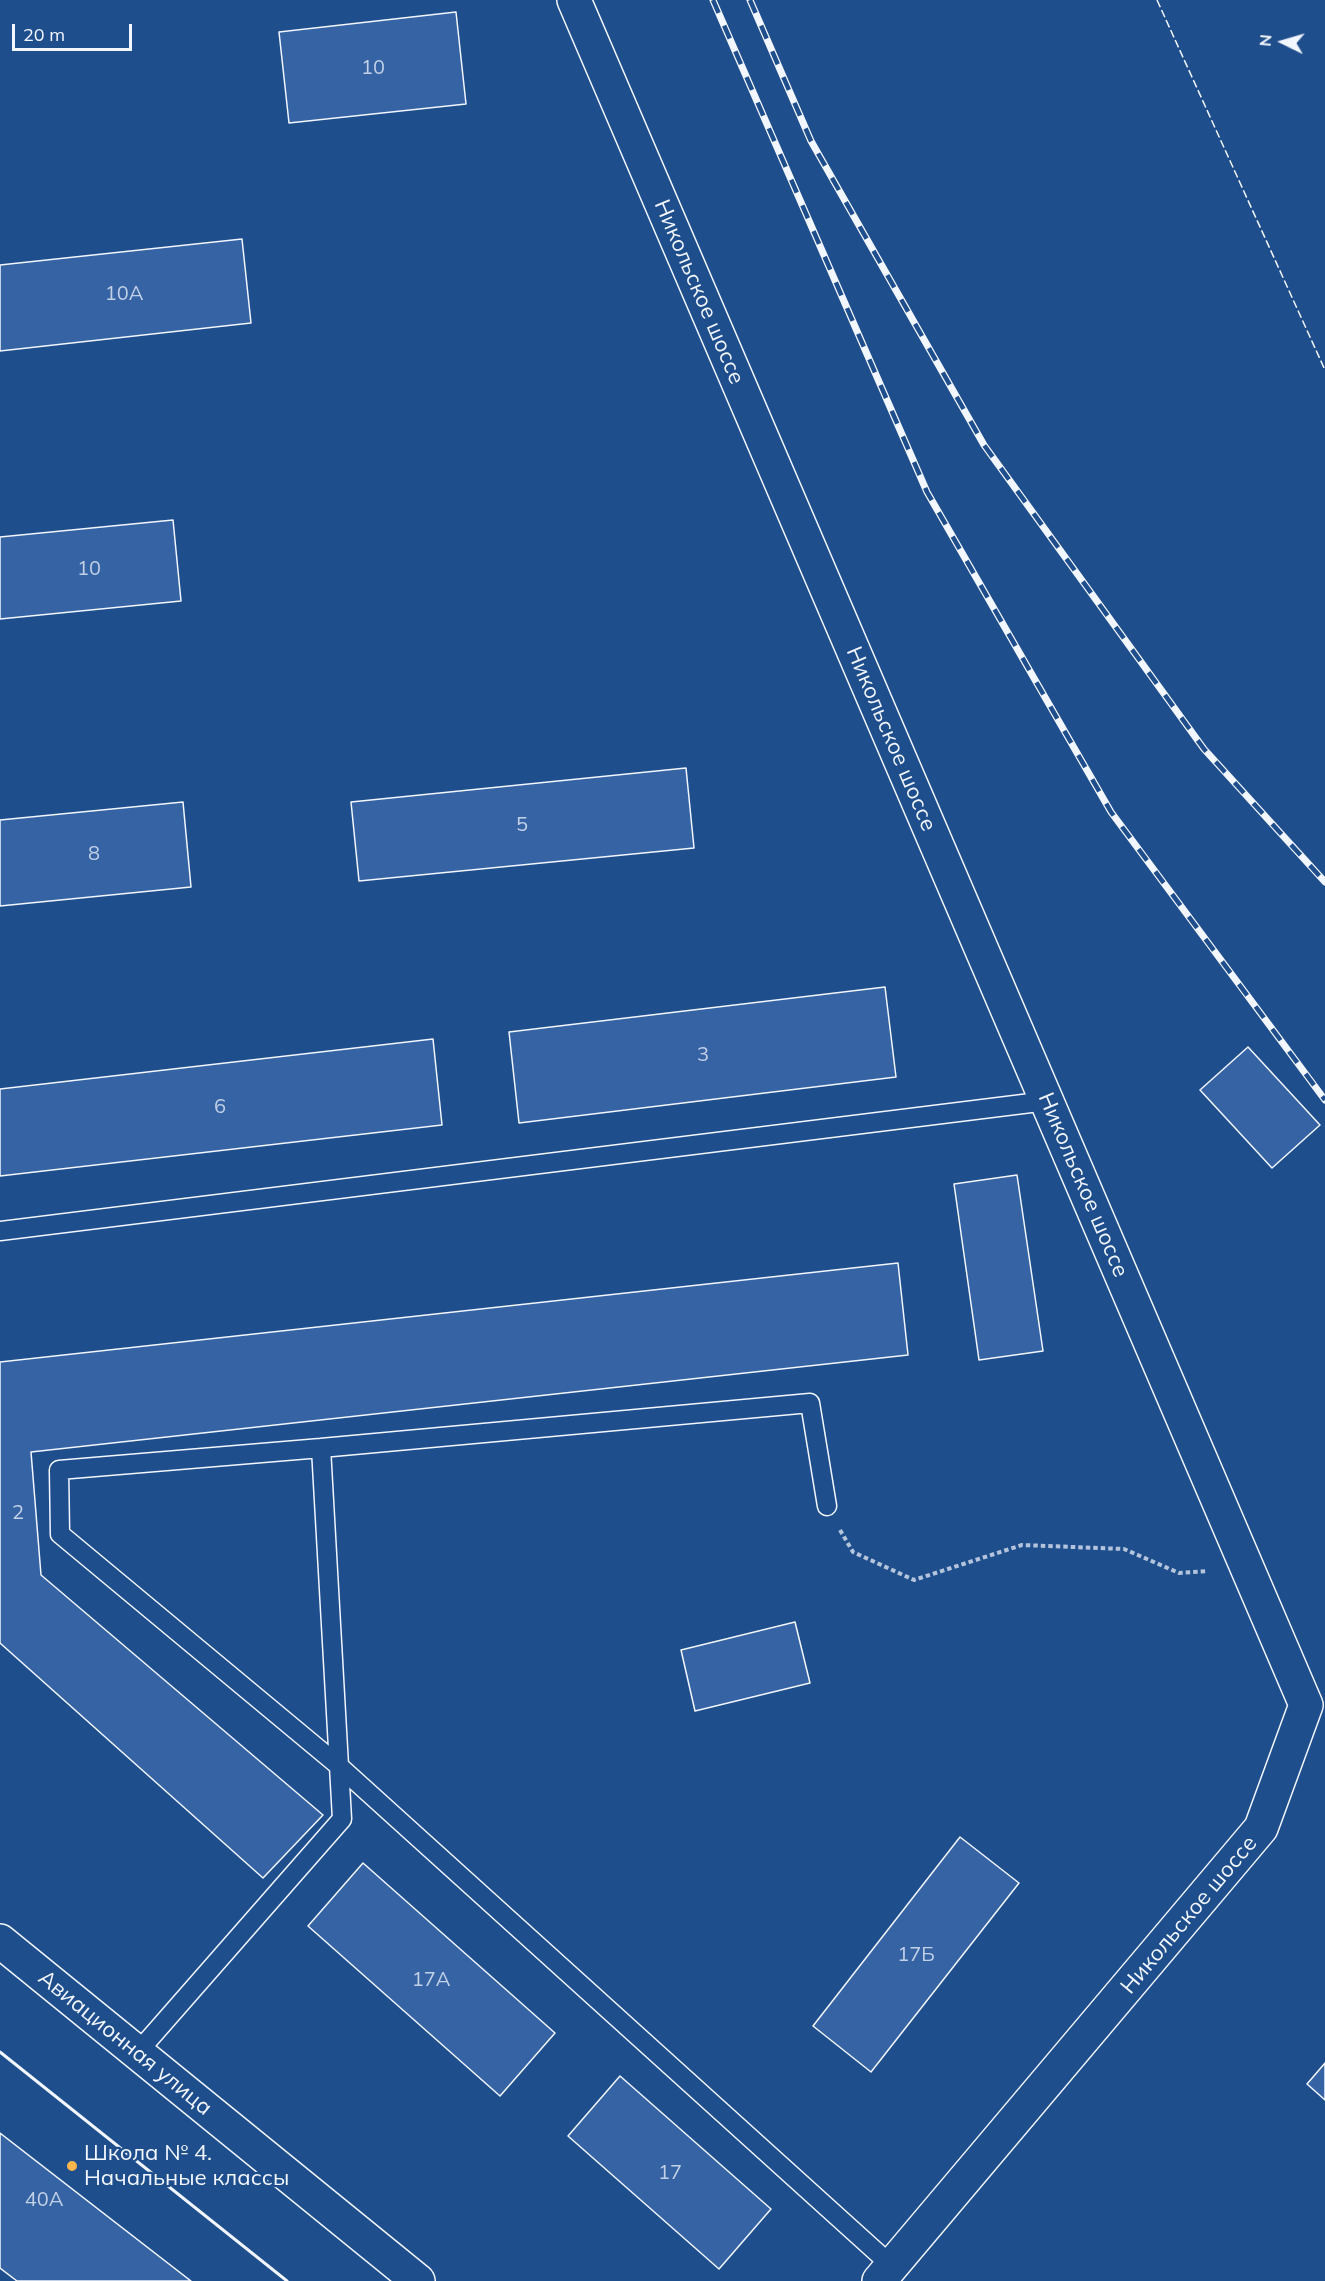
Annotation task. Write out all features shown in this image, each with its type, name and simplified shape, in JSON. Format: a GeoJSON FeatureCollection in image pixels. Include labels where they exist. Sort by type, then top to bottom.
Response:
{"type":"FeatureCollection","features":[{"type":"Feature","properties":{"kind":"street","name":"Никольское шоссе"},"geometry":{"type":"LineString","coordinates":[[574,0],[1248,1570],[1316,1709],[1262,1828],[885,2273]]}},
{"type":"Feature","properties":{"kind":"street","name":"Авиационная улица"},"geometry":{"type":"LineString","coordinates":[[0,1941],[418,2281]]}},
{"type":"Feature","properties":{"kind":"lane"},"geometry":{"type":"LineString","coordinates":[[0,1231],[1047,1101]]}},
{"type":"Feature","properties":{"kind":"lane"},"geometry":{"type":"LineString","coordinates":[[827,1506],[810,1403],[59,1470],[60,1534],[339,1766],[885,2273]]}},
{"type":"Feature","properties":{"kind":"lane"},"geometry":{"type":"LineString","coordinates":[[137,2053],[342,1819],[321,1448]]}},
{"type":"Feature","properties":{"kind":"path"},"geometry":{"type":"LineString","coordinates":[[827,1506],[853,1552],[914,1580],[1022,1545],[1124,1549],[1179,1573],[1248,1570]]}},
{"type":"Feature","properties":{"kind":"building"},"geometry":{"type":"Polygon","coordinates":[[[456,12],[466,104],[289,123],[279,32],[456,12]]]}},
{"type":"Feature","properties":{"kind":"building"},"geometry":{"type":"Polygon","coordinates":[[[242,239],[251,323],[0,351],[0,265],[242,239]]]}},
{"type":"Feature","properties":{"kind":"building"},"geometry":{"type":"Polygon","coordinates":[[[173,520],[181,601],[0,619],[0,537],[173,520]]]}},
{"type":"Feature","properties":{"kind":"building"},"geometry":{"type":"Polygon","coordinates":[[[686,768],[694,848],[359,881],[351,802],[686,768]]]}},
{"type":"Feature","properties":{"kind":"building"},"geometry":{"type":"Polygon","coordinates":[[[183,802],[191,887],[0,906],[0,820],[183,802]]]}},
{"type":"Feature","properties":{"kind":"building"},"geometry":{"type":"Polygon","coordinates":[[[885,987],[896,1077],[519,1123],[509,1032],[885,987]]]}},
{"type":"Feature","properties":{"kind":"building"},"geometry":{"type":"Polygon","coordinates":[[[433,1039],[442,1125],[0,1176],[0,1089],[433,1039]]]}},
{"type":"Feature","properties":{"kind":"building"},"geometry":{"type":"Polygon","coordinates":[[[1248,1047],[1320,1125],[1272,1168],[1200,1090],[1248,1047]]]}},
{"type":"Feature","properties":{"kind":"building"},"geometry":{"type":"Polygon","coordinates":[[[1017,1175],[1043,1351],[979,1360],[954,1184],[1017,1175]]]}},
{"type":"Feature","properties":{"kind":"building"},"geometry":{"type":"Polygon","coordinates":[[[898,1263],[908,1355],[31,1452],[41,1575],[323,1815],[263,1878],[0,1643],[0,1362],[898,1263]]]}},
{"type":"Feature","properties":{"kind":"building"},"geometry":{"type":"Polygon","coordinates":[[[795,1622],[810,1683],[695,1711],[681,1650],[795,1622]]]}},
{"type":"Feature","properties":{"kind":"building"},"geometry":{"type":"Polygon","coordinates":[[[960,1837],[1019,1883],[871,2072],[813,2026],[960,1837]]]}},
{"type":"Feature","properties":{"kind":"building"},"geometry":{"type":"Polygon","coordinates":[[[363,1863],[555,2033],[500,2096],[308,1926],[363,1863]]]}},
{"type":"Feature","properties":{"kind":"building"},"geometry":{"type":"Polygon","coordinates":[[[1325,2063],[1325,2100],[1307,2084],[1325,2063]]]}},
{"type":"Feature","properties":{"kind":"building"},"geometry":{"type":"Polygon","coordinates":[[[620,2076],[771,2209],[719,2269],[568,2136],[620,2076]]]}},
{"type":"Feature","properties":{"kind":"building"},"geometry":{"type":"Polygon","coordinates":[[[0,2133],[191,2281],[17,2281],[0,2268],[0,2133]]]}},
{"type":"Feature","properties":{"kind":"railway"},"geometry":{"type":"LineString","coordinates":[[713,0],[927,492],[1111,812],[1325,1100]]}},
{"type":"Feature","properties":{"kind":"railway"},"geometry":{"type":"LineString","coordinates":[[750,0],[811,141],[984,445],[1204,749],[1325,882]]}},
{"type":"Feature","properties":{"kind":"fence"},"geometry":{"type":"LineString","coordinates":[[1157,0],[1325,370]]}},
{"type":"Feature","properties":{"kind":"wall"},"geometry":{"type":"LineString","coordinates":[[0,2052],[287,2281]]}},
{"type":"Feature","properties":{"kind":"place","name":"Школа № 4. Начальные классы"},"geometry":{"type":"Point","coordinates":[72,2166]}}]}
